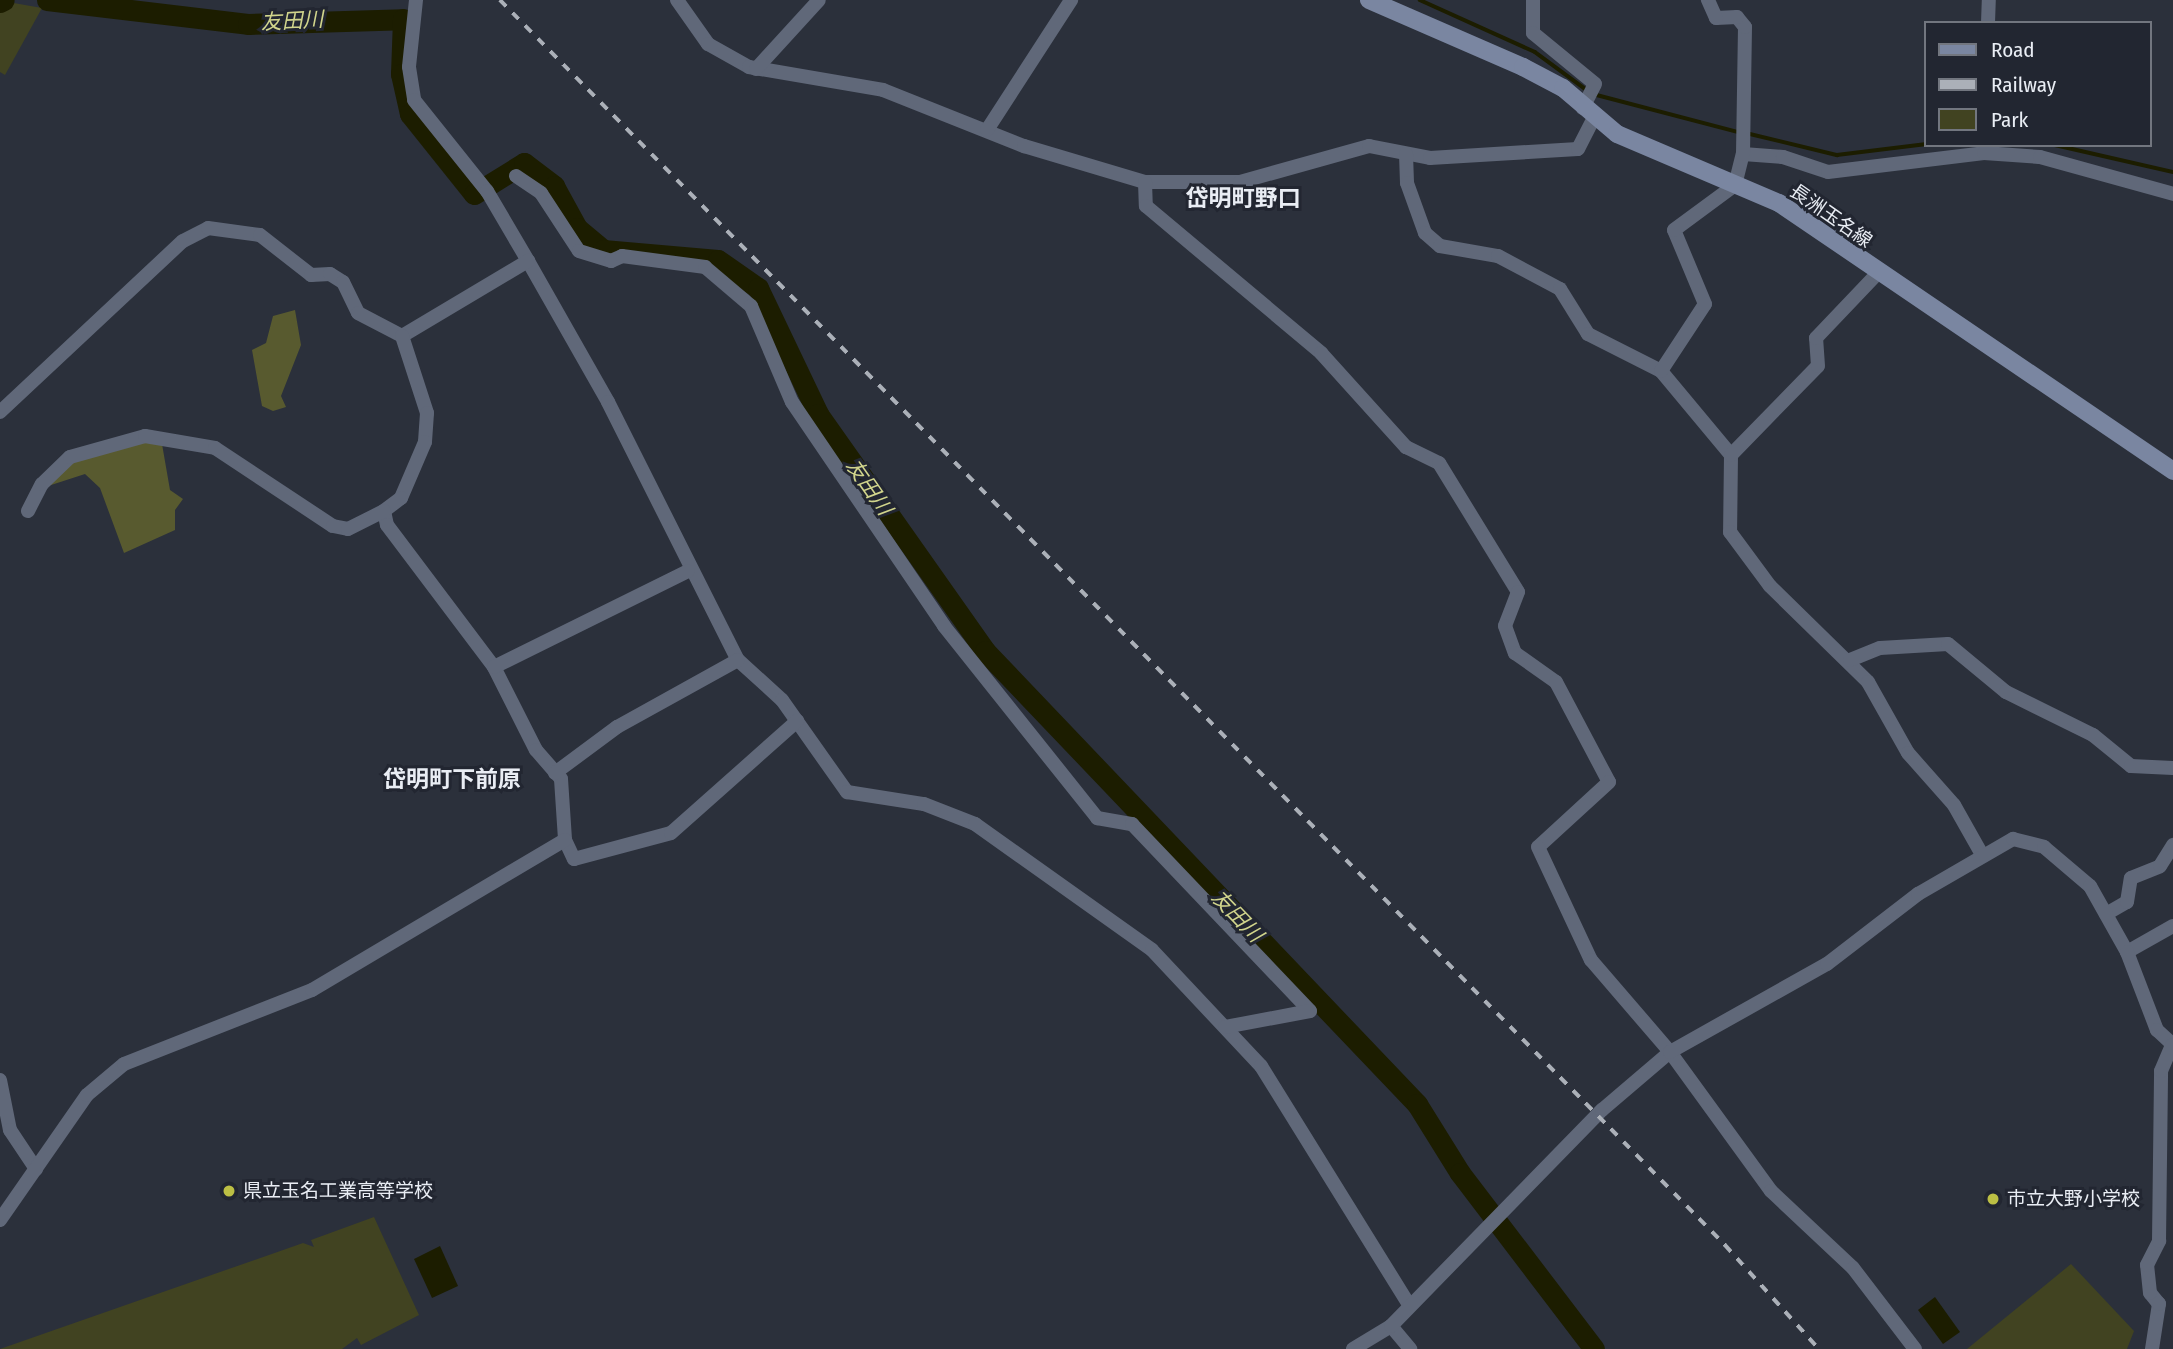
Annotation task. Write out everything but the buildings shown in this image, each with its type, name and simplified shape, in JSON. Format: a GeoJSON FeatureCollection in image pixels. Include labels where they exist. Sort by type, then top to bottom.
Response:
{"type":"FeatureCollection","features":[{"type":"Feature","properties":{"kind":"main road","name":"長洲玉名線"},"geometry":{"type":"LineString","coordinates":[[1369,0],[1523,66],[1735,185],[1779,203],[1877,274],[2173,471]]}},
{"type":"Feature","properties":{"kind":"street"},"geometry":{"type":"LineString","coordinates":[[416,0],[409,67],[414,100],[485,188],[528,261],[608,402],[688,571],[738,660],[797,721],[847,792],[944,810],[1006,843],[1152,950],[1225,1027],[1279,1091],[1408,1303]]}},
{"type":"Feature","properties":{"kind":"street"},"geometry":{"type":"LineString","coordinates":[[677,0],[720,54],[756,69],[883,90],[987,130],[1144,182],[1240,182],[1369,146],[1430,158],[1578,149],[1590,103],[1562,53],[1533,33],[1533,0]]}},
{"type":"Feature","properties":{"kind":"street"},"geometry":{"type":"LineString","coordinates":[[756,69],[819,0]]}},
{"type":"Feature","properties":{"kind":"street"},"geometry":{"type":"LineString","coordinates":[[987,130],[1070,0]]}},
{"type":"Feature","properties":{"kind":"street"},"geometry":{"type":"LineString","coordinates":[[1661,371],[1705,304],[1674,230],[1735,185],[1743,154],[1745,27],[1737,18],[1716,18],[1707,0]]}},
{"type":"Feature","properties":{"kind":"street"},"geometry":{"type":"LineString","coordinates":[[1988,21],[1989,0]]}},
{"type":"Feature","properties":{"kind":"street"},"geometry":{"type":"LineString","coordinates":[[1743,154],[1783,157],[1828,172],[1984,153],[2042,149],[2173,194]]}},
{"type":"Feature","properties":{"kind":"street"},"geometry":{"type":"LineString","coordinates":[[1406,153],[1416,218],[1440,246],[1525,268],[1560,289],[1588,334],[1661,371],[1731,454],[1730,532],[1770,586],[1850,660],[1981,853]]}},
{"type":"Feature","properties":{"kind":"street"},"geometry":{"type":"LineString","coordinates":[[516,176],[541,193],[579,251],[611,261],[622,256],[705,267],[751,306],[792,402],[944,626],[1097,818],[1132,824],[1310,1011],[1225,1027]]}},
{"type":"Feature","properties":{"kind":"street"},"geometry":{"type":"LineString","coordinates":[[1144,182],[1146,206],[1321,353],[1406,447],[1439,463],[1518,592],[1507,638],[1515,653],[1556,682],[1609,782],[1553,831],[1539,854],[1606,984],[1670,1052],[1771,1191],[1853,1268],[1915,1349]]}},
{"type":"Feature","properties":{"kind":"street"},"geometry":{"type":"LineString","coordinates":[[0,412],[165,254],[208,228],[260,235],[311,275],[330,274],[343,282],[358,313],[402,336],[427,412],[425,442],[401,498],[384,511],[348,529],[333,526],[215,447],[145,436],[70,457],[42,484],[28,511]]}},
{"type":"Feature","properties":{"kind":"street"},"geometry":{"type":"LineString","coordinates":[[402,336],[528,261]]}},
{"type":"Feature","properties":{"kind":"street"},"geometry":{"type":"LineString","coordinates":[[1731,454],[1818,366],[1816,338],[1877,274]]}},
{"type":"Feature","properties":{"kind":"street"},"geometry":{"type":"LineString","coordinates":[[384,511],[387,525],[494,667],[536,750],[555,773],[566,810],[565,840],[574,859],[671,833],[797,721]]}},
{"type":"Feature","properties":{"kind":"street"},"geometry":{"type":"LineString","coordinates":[[494,667],[688,571]]}},
{"type":"Feature","properties":{"kind":"street"},"geometry":{"type":"LineString","coordinates":[[1850,660],[1880,648],[1948,644],[2006,692],[2093,734],[2131,766],[2173,768]]}},
{"type":"Feature","properties":{"kind":"street"},"geometry":{"type":"LineString","coordinates":[[555,773],[617,727],[738,660]]}},
{"type":"Feature","properties":{"kind":"street"},"geometry":{"type":"LineString","coordinates":[[1353,1349],[1391,1326],[1408,1303],[1670,1052],[1827,964],[1981,853],[2013,839],[2029,840],[2080,876],[2106,914],[2127,952],[2157,1030],[2172,1045],[2161,1071],[2159,1241],[2147,1265],[2150,1293],[2166,1305],[2152,1349]]}},
{"type":"Feature","properties":{"kind":"street"},"geometry":{"type":"LineString","coordinates":[[0,1220],[87,1095],[124,1064],[312,990],[565,840]]}},
{"type":"Feature","properties":{"kind":"street"},"geometry":{"type":"LineString","coordinates":[[2106,914],[2127,902],[2131,878],[2160,866],[2173,845]]}},
{"type":"Feature","properties":{"kind":"street"},"geometry":{"type":"LineString","coordinates":[[2127,952],[2173,926]]}},
{"type":"Feature","properties":{"kind":"street"},"geometry":{"type":"LineString","coordinates":[[0,1080],[10,1130],[36,1169]]}},
{"type":"Feature","properties":{"kind":"street"},"geometry":{"type":"LineString","coordinates":[[1391,1326],[1410,1349]]}},
{"type":"Feature","properties":{"kind":"green space"},"geometry":{"type":"Polygon","coordinates":[[[8,2],[42,8],[5,75],[0,72],[0,6],[8,2]]]}},
{"type":"Feature","properties":{"kind":"green space"},"geometry":{"type":"Polygon","coordinates":[[[374,1217],[419,1315],[361,1345],[357,1338],[342,1349],[0,1349],[303,1243],[314,1247],[311,1240],[374,1217]]]}},
{"type":"Feature","properties":{"kind":"green space"},"geometry":{"type":"Polygon","coordinates":[[[2071,1264],[2134,1331],[2127,1349],[1967,1349],[2071,1264]]]}},
{"type":"Feature","properties":{"kind":"shaded area"},"geometry":{"type":"Polygon","coordinates":[[[295,310],[301,345],[281,396],[286,407],[273,411],[262,406],[252,350],[266,343],[273,316],[295,310]]]}},
{"type":"Feature","properties":{"kind":"shaded area"},"geometry":{"type":"Polygon","coordinates":[[[145,438],[162,444],[170,490],[183,499],[175,510],[175,530],[124,553],[100,488],[85,474],[48,486],[72,459],[145,438]]]}},
{"type":"Feature","properties":{"kind":"shaded area"},"geometry":{"type":"Polygon","coordinates":[[[440,1246],[458,1286],[432,1298],[414,1259],[440,1246]]]}},
{"type":"Feature","properties":{"kind":"shaded area"},"geometry":{"type":"Polygon","coordinates":[[[1935,1297],[1960,1332],[1943,1344],[1918,1310],[1935,1297]]]}},
{"type":"Feature","properties":{"kind":"waterway","name":"友田川"},"geometry":{"type":"LineString","coordinates":[[0,2],[4,0]]}},
{"type":"Feature","properties":{"kind":"waterway","name":"友田川"},"geometry":{"type":"LineString","coordinates":[[47,0],[248,24],[403,19],[401,74],[410,114],[474,194],[524,163],[554,186],[577,228],[603,250],[718,260],[758,288],[818,414],[985,651],[1417,1104],[1460,1173],[1594,1349]]}},
{"type":"Feature","properties":{"kind":"waterway"},"geometry":{"type":"LineString","coordinates":[[1420,0],[1535,52],[1587,90]]}},
{"type":"Feature","properties":{"kind":"waterway"},"geometry":{"type":"LineString","coordinates":[[1593,94],[1738,132]]}},
{"type":"Feature","properties":{"kind":"waterway"},"geometry":{"type":"LineString","coordinates":[[1746,133],[1837,155],[1924,144]]}},
{"type":"Feature","properties":{"kind":"waterway"},"geometry":{"type":"LineString","coordinates":[[2064,147],[2173,172]]}},
{"type":"Feature","properties":{"kind":"railway"},"geometry":{"type":"LineString","coordinates":[[500,0],[1725,1245],[1819,1349]]}},
{"type":"Feature","properties":{"kind":"place","name":"県立玉名工業高等学校"},"geometry":{"type":"Point","coordinates":[229,1191]}},
{"type":"Feature","properties":{"kind":"place","name":"市立大野小学校"},"geometry":{"type":"Point","coordinates":[1993,1199]}},
{"type":"Feature","properties":{"kind":"district","name":"岱明町野口"},"geometry":{"type":"Point","coordinates":[1243,198]}},
{"type":"Feature","properties":{"kind":"district","name":"岱明町下前原"},"geometry":{"type":"Point","coordinates":[452,779]}}]}
